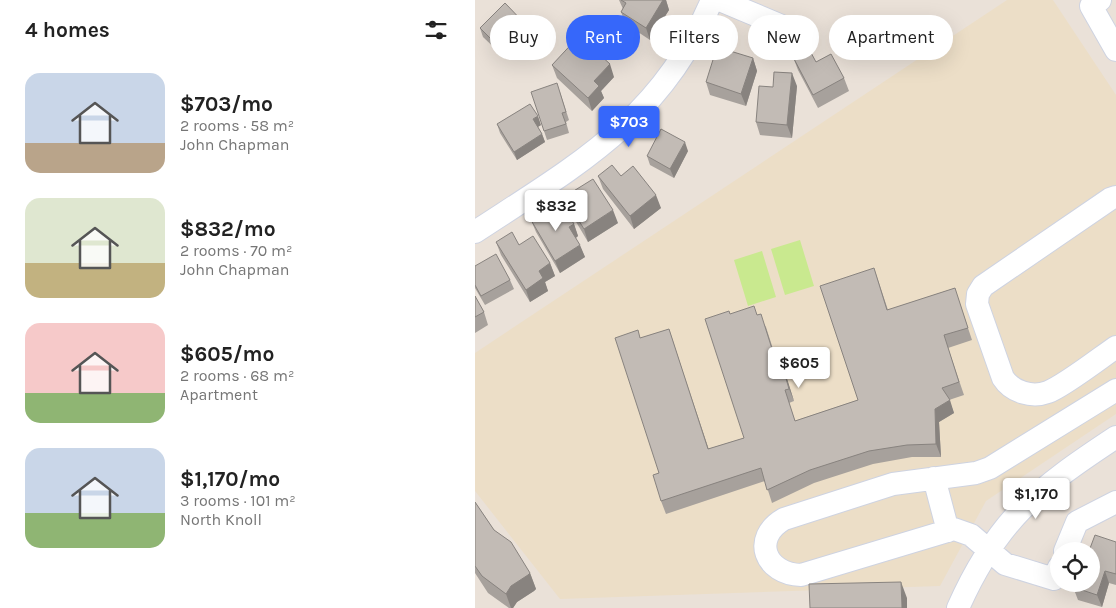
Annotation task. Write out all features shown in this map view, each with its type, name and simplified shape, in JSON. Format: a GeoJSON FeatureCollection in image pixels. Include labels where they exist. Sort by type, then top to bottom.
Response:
{"type":"FeatureCollection","features":[{"type":"Feature","properties":{"kind":"street"},"geometry":{"type":"LineString","coordinates":[[475,232],[607,143],[633,119],[662,87],[677,66],[712,0]]}},
{"type":"Feature","properties":{"kind":"street"},"geometry":{"type":"LineString","coordinates":[[720,0],[756,15]]}},
{"type":"Feature","properties":{"kind":"street"},"geometry":{"type":"LineString","coordinates":[[1100,0],[1091,6],[1116,50]]}},
{"type":"Feature","properties":{"kind":"street"},"geometry":{"type":"LineString","coordinates":[[1116,197],[1110,199],[983,286],[978,294],[977,304],[1003,378],[1009,386],[1018,390],[1031,394],[1049,392],[1116,347]]}},
{"type":"Feature","properties":{"kind":"street"},"geometry":{"type":"LineString","coordinates":[[1050,578],[1005,564],[971,535],[961,530],[947,531],[801,575],[792,575],[773,567],[766,554],[766,543],[769,534],[776,524],[784,519],[893,484],[976,473],[990,468],[1116,390]]}},
{"type":"Feature","properties":{"kind":"street"},"geometry":{"type":"LineString","coordinates":[[958,608],[972,576],[1002,529],[1038,492],[1114,443]]}},
{"type":"Feature","properties":{"kind":"street"},"geometry":{"type":"LineString","coordinates":[[934,478],[947,531]]}},
{"type":"Feature","properties":{"kind":"street"},"geometry":{"type":"LineString","coordinates":[[1069,542],[1077,522],[1116,502]]}},
{"type":"Feature","properties":{"kind":"shaded area"},"geometry":{"type":"Polygon","coordinates":[[[1007,0],[1053,0],[1116,95],[1116,414],[986,501],[940,586],[560,599],[475,491],[475,353],[917,60],[953,60],[953,36],[1007,0]]]}},
{"type":"Feature","properties":{"kind":"green space"},"geometry":{"type":"Polygon","coordinates":[[[800,240],[814,286],[785,295],[771,249],[800,240]]]}},
{"type":"Feature","properties":{"kind":"green space"},"geometry":{"type":"Polygon","coordinates":[[[762,251],[776,297],[748,306],[734,260],[762,251]]]}},
{"type":"Feature","properties":{"kind":"building"},"geometry":{"type":"Polygon","coordinates":[[[621,0],[663,0],[654,15],[650,15],[650,21],[646,28],[640,24],[640,15],[626,15],[621,12],[626,3],[621,0]]]}},
{"type":"Feature","properties":{"kind":"building"},"geometry":{"type":"Polygon","coordinates":[[[505,3],[516,15],[493,15],[505,3]]]}},
{"type":"Feature","properties":{"kind":"building"},"geometry":{"type":"Polygon","coordinates":[[[490,18],[490,38],[480,28],[490,18]]]}},
{"type":"Feature","properties":{"kind":"building"},"geometry":{"type":"Polygon","coordinates":[[[566,50],[566,60],[606,60],[610,64],[594,81],[599,86],[588,98],[552,65],[566,50]]]}},
{"type":"Feature","properties":{"kind":"building"},"geometry":{"type":"Polygon","coordinates":[[[738,53],[748,56],[748,60],[752,60],[741,94],[706,82],[713,60],[738,60],[738,53]]]}},
{"type":"Feature","properties":{"kind":"building"},"geometry":{"type":"Polygon","coordinates":[[[829,55],[829,60],[834,60],[844,78],[813,95],[795,60],[815,60],[816,62],[829,55]]]}},
{"type":"Feature","properties":{"kind":"building"},"geometry":{"type":"Polygon","coordinates":[[[774,72],[792,73],[787,125],[756,122],[759,86],[773,87],[774,72]]]}},
{"type":"Feature","properties":{"kind":"building"},"geometry":{"type":"Polygon","coordinates":[[[557,83],[566,112],[562,113],[566,124],[544,131],[531,92],[557,83]]]}},
{"type":"Feature","properties":{"kind":"building"},"geometry":{"type":"Polygon","coordinates":[[[530,104],[538,116],[533,119],[542,134],[514,152],[497,124],[530,104]]]}},
{"type":"Feature","properties":{"kind":"building"},"geometry":{"type":"Polygon","coordinates":[[[661,129],[685,142],[670,169],[647,156],[661,129]]]}},
{"type":"Feature","properties":{"kind":"building"},"geometry":{"type":"Polygon","coordinates":[[[612,165],[621,176],[633,166],[656,195],[630,216],[598,176],[612,165]]]}},
{"type":"Feature","properties":{"kind":"building"},"geometry":{"type":"Polygon","coordinates":[[[593,179],[613,210],[584,229],[564,197],[593,179]]]}},
{"type":"Feature","properties":{"kind":"building"},"geometry":{"type":"Polygon","coordinates":[[[563,207],[574,224],[569,227],[580,245],[555,261],[531,220],[547,209],[551,215],[563,207]]]}},
{"type":"Feature","properties":{"kind":"building"},"geometry":{"type":"Polygon","coordinates":[[[512,232],[519,245],[533,236],[550,263],[539,271],[543,278],[526,290],[496,242],[512,232]]]}},
{"type":"Feature","properties":{"kind":"building"},"geometry":{"type":"Polygon","coordinates":[[[496,254],[510,280],[481,296],[475,285],[475,266],[496,254]]]}},
{"type":"Feature","properties":{"kind":"building"},"geometry":{"type":"Polygon","coordinates":[[[874,268],[887,310],[955,288],[968,328],[944,335],[959,382],[942,388],[950,400],[935,409],[936,444],[907,445],[869,451],[810,470],[767,490],[761,468],[661,501],[653,475],[659,473],[615,338],[638,330],[640,338],[669,329],[708,449],[744,438],[705,319],[729,311],[730,314],[754,306],[757,315],[761,314],[773,352],[778,350],[789,389],[785,390],[795,421],[858,400],[820,286],[874,268]]]}},
{"type":"Feature","properties":{"kind":"building"},"geometry":{"type":"Polygon","coordinates":[[[475,296],[484,312],[475,317],[475,296]]]}},
{"type":"Feature","properties":{"kind":"building"},"geometry":{"type":"Polygon","coordinates":[[[475,502],[494,530],[511,542],[530,573],[511,586],[506,594],[482,576],[475,566],[475,502]]]}},
{"type":"Feature","properties":{"kind":"building"},"geometry":{"type":"Polygon","coordinates":[[[1095,535],[1116,542],[1116,574],[1105,571],[1100,586],[1100,542],[1092,542],[1095,535]]]}},
{"type":"Feature","properties":{"kind":"building"},"geometry":{"type":"Polygon","coordinates":[[[901,582],[902,608],[810,608],[809,584],[901,582]]]}}]}
